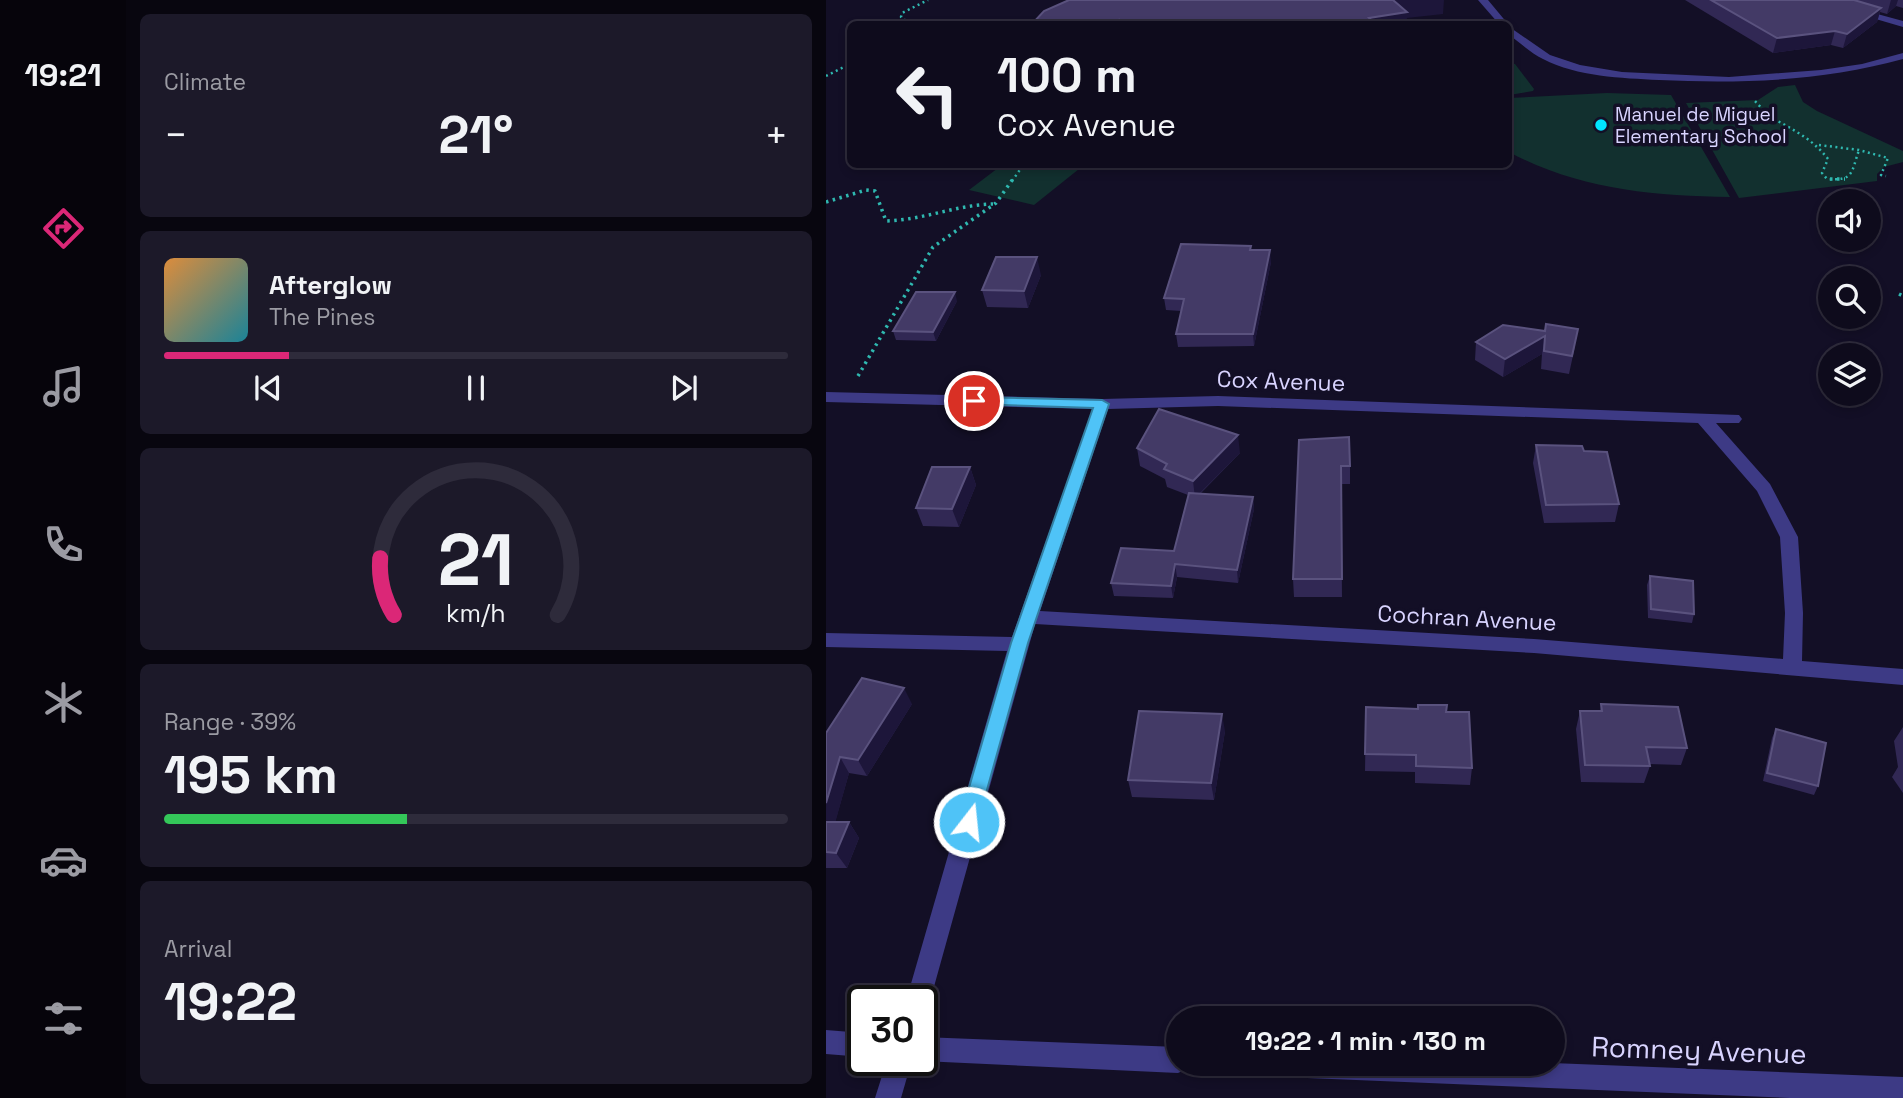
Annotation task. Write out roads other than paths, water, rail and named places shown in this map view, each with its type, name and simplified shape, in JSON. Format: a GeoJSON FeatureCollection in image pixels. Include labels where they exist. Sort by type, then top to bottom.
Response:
{"type":"FeatureCollection","features":[{"type":"Feature","properties":{"kind":"street"},"geometry":{"type":"LineString","coordinates":[[1483,0],[1501,21]]}},
{"type":"Feature","properties":{"kind":"street"},"geometry":{"type":"LineString","coordinates":[[1816,0],[1903,24]]}},
{"type":"Feature","properties":{"kind":"street"},"geometry":{"type":"LineString","coordinates":[[1512,32],[1546,57],[1578,68],[1622,75],[1729,80],[1821,73],[1863,67],[1903,56]]}},
{"type":"Feature","properties":{"kind":"street","name":"Cox Avenue"},"geometry":{"type":"LineString","coordinates":[[826,397],[1102,404],[1218,401],[1734,419]]}},
{"type":"Feature","properties":{"kind":"street"},"geometry":{"type":"LineString","coordinates":[[923,985],[1019,643],[1102,404]]}},
{"type":"Feature","properties":{"kind":"street"},"geometry":{"type":"LineString","coordinates":[[1703,419],[1764,488],[1789,537],[1794,613],[1792,667]]}},
{"type":"Feature","properties":{"kind":"street","name":"Cochran Avenue"},"geometry":{"type":"LineString","coordinates":[[1028,617],[1534,646],[1903,677]]}},
{"type":"Feature","properties":{"kind":"street"},"geometry":{"type":"LineString","coordinates":[[826,640],[1019,643]]}},
{"type":"Feature","properties":{"kind":"street"},"geometry":{"type":"LineString","coordinates":[[826,1042],[847,1044]]}},
{"type":"Feature","properties":{"kind":"street"},"geometry":{"type":"LineString","coordinates":[[938,1050],[1166,1059]]}},
{"type":"Feature","properties":{"kind":"street"},"geometry":{"type":"LineString","coordinates":[[888,1098],[895,1076]]}},
{"type":"Feature","properties":{"kind":"street","name":"Romney Avenue"},"geometry":{"type":"LineString","coordinates":[[1565,1076],[1903,1090]]}},
{"type":"Feature","properties":{"kind":"place","name":"Manuel de Miguel Elementary School"},"geometry":{"type":"Point","coordinates":[1601,125]}}]}
